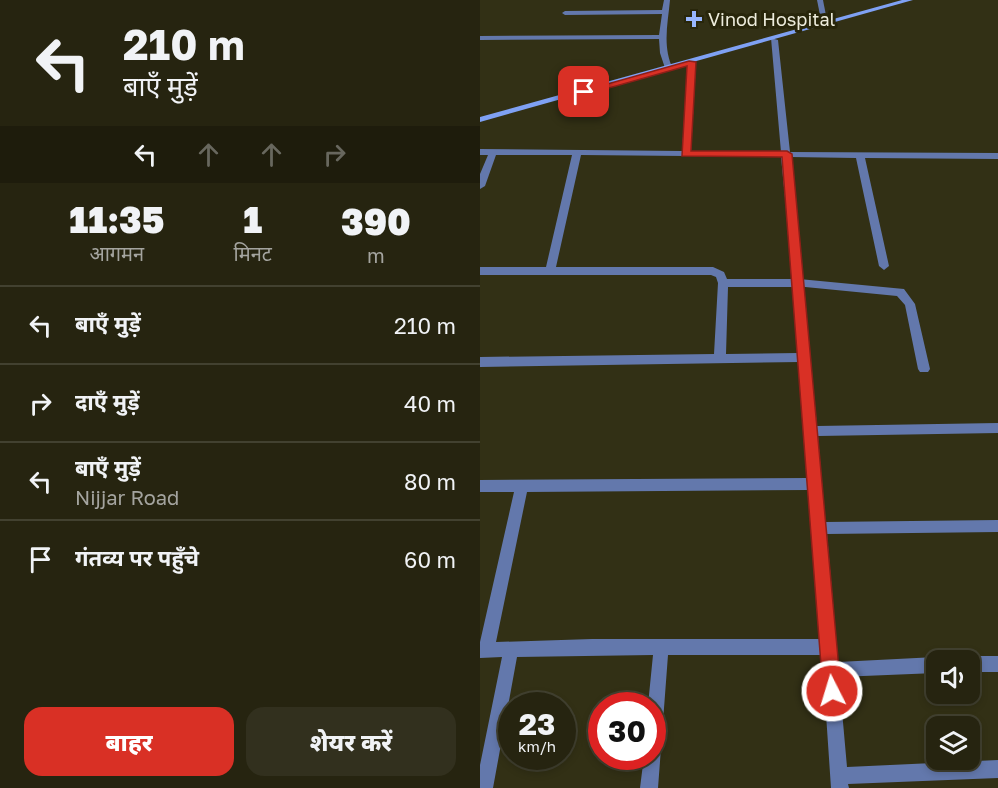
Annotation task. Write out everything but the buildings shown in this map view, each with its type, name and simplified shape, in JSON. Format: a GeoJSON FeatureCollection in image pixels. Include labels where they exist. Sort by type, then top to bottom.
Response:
{"type":"FeatureCollection","features":[{"type":"Feature","properties":{"kind":"street"},"geometry":{"type":"LineString","coordinates":[[667,0],[663,55],[669,69]]}},
{"type":"Feature","properties":{"kind":"street"},"geometry":{"type":"LineString","coordinates":[[820,0],[826,25]]}},
{"type":"Feature","properties":{"kind":"street"},"geometry":{"type":"LineString","coordinates":[[480,120],[774,40],[826,25],[887,3],[910,0]]}},
{"type":"Feature","properties":{"kind":"street"},"geometry":{"type":"LineString","coordinates":[[565,13],[666,12]]}},
{"type":"Feature","properties":{"kind":"street"},"geometry":{"type":"LineString","coordinates":[[480,38],[663,37]]}},
{"type":"Feature","properties":{"kind":"street"},"geometry":{"type":"LineString","coordinates":[[774,40],[799,283],[839,782],[998,769]]}},
{"type":"Feature","properties":{"kind":"street"},"geometry":{"type":"LineString","coordinates":[[686,154],[692,62]]}},
{"type":"Feature","properties":{"kind":"street"},"geometry":{"type":"LineString","coordinates":[[480,152],[998,156]]}},
{"type":"Feature","properties":{"kind":"street"},"geometry":{"type":"LineString","coordinates":[[480,186],[493,152]]}},
{"type":"Feature","properties":{"kind":"street"},"geometry":{"type":"LineString","coordinates":[[550,271],[577,154]]}},
{"type":"Feature","properties":{"kind":"street"},"geometry":{"type":"LineString","coordinates":[[861,154],[884,266]]}},
{"type":"Feature","properties":{"kind":"street"},"geometry":{"type":"LineString","coordinates":[[480,272],[713,271],[720,275],[723,283],[720,359]]}},
{"type":"Feature","properties":{"kind":"street"},"geometry":{"type":"LineString","coordinates":[[723,283],[799,283],[900,292],[910,304],[924,369]]}},
{"type":"Feature","properties":{"kind":"street"},"geometry":{"type":"LineString","coordinates":[[480,362],[805,357]]}},
{"type":"Feature","properties":{"kind":"street"},"geometry":{"type":"LineString","coordinates":[[811,431],[998,428]]}},
{"type":"Feature","properties":{"kind":"street"},"geometry":{"type":"LineString","coordinates":[[480,486],[815,484]]}},
{"type":"Feature","properties":{"kind":"street"},"geometry":{"type":"LineString","coordinates":[[522,485],[484,650],[828,647]]}},
{"type":"Feature","properties":{"kind":"street"},"geometry":{"type":"LineString","coordinates":[[819,528],[998,526]]}},
{"type":"Feature","properties":{"kind":"street"},"geometry":{"type":"LineString","coordinates":[[484,788],[511,649]]}},
{"type":"Feature","properties":{"kind":"street"},"geometry":{"type":"LineString","coordinates":[[657,692],[661,649]]}},
{"type":"Feature","properties":{"kind":"street"},"geometry":{"type":"LineString","coordinates":[[980,664],[998,664]]}},
{"type":"Feature","properties":{"kind":"street"},"geometry":{"type":"LineString","coordinates":[[830,670],[926,665]]}},
{"type":"Feature","properties":{"kind":"street"},"geometry":{"type":"LineString","coordinates":[[649,788],[651,770]]}},
{"type":"Feature","properties":{"kind":"place","name":"Vinod Hospital"},"geometry":{"type":"Point","coordinates":[694,19]}},
{"type":"Feature","properties":{"kind":"route"},"geometry":{"type":"LineString","coordinates":[[584,92],[692,62],[686,154],[787,154],[832,691]]}}]}
